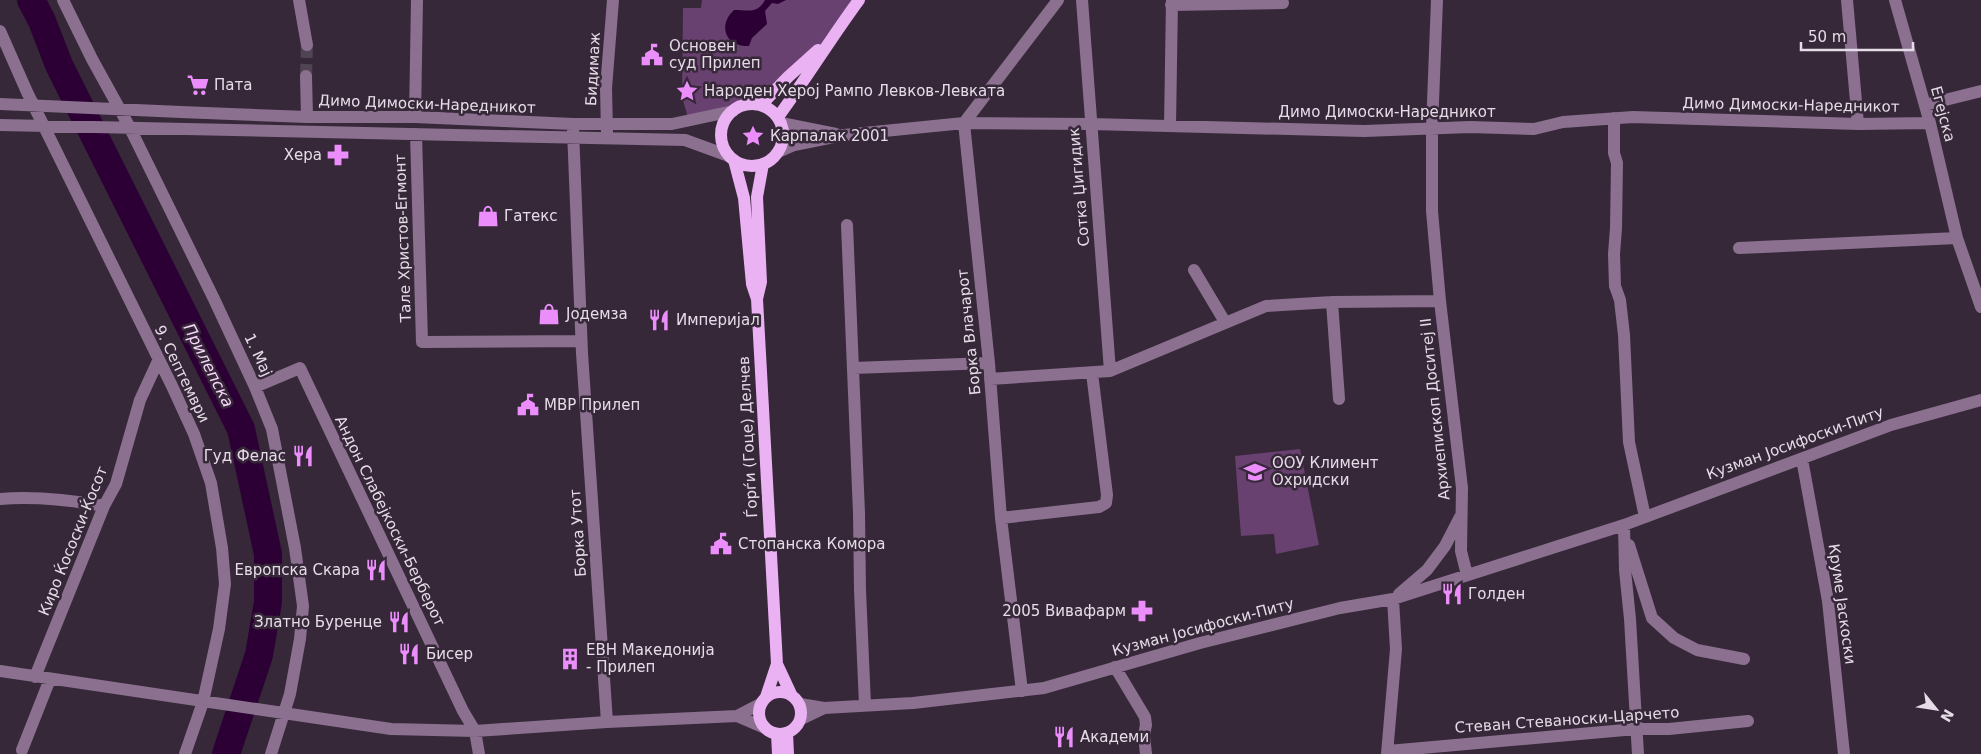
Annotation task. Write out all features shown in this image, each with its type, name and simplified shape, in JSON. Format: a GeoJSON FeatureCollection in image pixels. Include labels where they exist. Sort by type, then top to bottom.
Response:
{"type":"FeatureCollection","features":[{"type":"Feature","properties":{"kind":"main road"},"geometry":{"type":"LineString","coordinates":[[779,120],[831,38],[859,0]]}},
{"type":"Feature","properties":{"kind":"main road"},"geometry":{"type":"LineString","coordinates":[[761,105],[788,77],[831,38]]}},
{"type":"Feature","properties":{"kind":"main road"},"geometry":{"type":"LineString","coordinates":[[761,105],[773,112],[779,120],[783,138],[778,152],[769,161],[753,166],[743,164],[732,158],[724,147],[721,138],[722,128],[726,118],[733,111],[742,106],[761,105]]}},
{"type":"Feature","properties":{"kind":"main road","name":"Ѓорѓи (Гоце) Делчев"},"geometry":{"type":"LineString","coordinates":[[732,158],[744,198],[752,284],[757,299],[777,664],[791,694]]}},
{"type":"Feature","properties":{"kind":"main road","name":"Ѓорѓи (Гоце) Делчев"},"geometry":{"type":"LineString","coordinates":[[757,299],[761,282],[758,198],[763,164]]}},
{"type":"Feature","properties":{"kind":"main road","name":"Ѓорѓи (Гоце) Делчев"},"geometry":{"type":"LineString","coordinates":[[764,700],[777,664]]}},
{"type":"Feature","properties":{"kind":"main road"},"geometry":{"type":"LineString","coordinates":[[778,692],[791,694],[800,704],[801,719],[798,726],[782,734],[765,728],[759,716],[764,700],[778,692]]}},
{"type":"Feature","properties":{"kind":"main road"},"geometry":{"type":"LineString","coordinates":[[778,754],[782,734]]}},
{"type":"Feature","properties":{"kind":"main road"},"geometry":{"type":"LineString","coordinates":[[782,734],[788,754]]}},
{"type":"Feature","properties":{"kind":"street","name":"1. Мај"},"geometry":{"type":"LineString","coordinates":[[63,0],[92,59],[129,126],[214,299],[272,428],[295,548],[302,606],[294,673],[285,714],[270,754]]}},
{"type":"Feature","properties":{"kind":"street"},"geometry":{"type":"LineString","coordinates":[[299,0],[307,45]]}},
{"type":"Feature","properties":{"kind":"street"},"geometry":{"type":"LineString","coordinates":[[415,117],[417,0]]}},
{"type":"Feature","properties":{"kind":"street","name":"Бидимаж"},"geometry":{"type":"LineString","coordinates":[[607,139],[606,88],[613,0]]}},
{"type":"Feature","properties":{"kind":"street"},"geometry":{"type":"LineString","coordinates":[[964,123],[1058,0]]}},
{"type":"Feature","properties":{"kind":"street","name":"Сотка Џигидик"},"geometry":{"type":"LineString","coordinates":[[1082,0],[1110,371]]}},
{"type":"Feature","properties":{"kind":"street","name":"Архиепископ Доситеј II"},"geometry":{"type":"LineString","coordinates":[[1438,0],[1432,128],[1432,211],[1440,301],[1460,470],[1461,551],[1468,575]]}},
{"type":"Feature","properties":{"kind":"street"},"geometry":{"type":"LineString","coordinates":[[1847,0],[1858,124]]}},
{"type":"Feature","properties":{"kind":"street","name":"Егејска"},"geometry":{"type":"LineString","coordinates":[[1896,0],[1930,123],[1957,238],[1981,308]]}},
{"type":"Feature","properties":{"kind":"street"},"geometry":{"type":"LineString","coordinates":[[1170,126],[1172,3],[1283,4]]}},
{"type":"Feature","properties":{"kind":"street","name":"9. Септември"},"geometry":{"type":"LineString","coordinates":[[0,31],[33,105],[172,386],[194,434],[208,475],[222,548],[225,584],[203,702],[185,754]]}},
{"type":"Feature","properties":{"kind":"street"},"geometry":{"type":"LineString","coordinates":[[306,76],[307,117]]}},
{"type":"Feature","properties":{"kind":"street"},"geometry":{"type":"LineString","coordinates":[[1925,106],[1981,91]]}},
{"type":"Feature","properties":{"kind":"street"},"geometry":{"type":"LineString","coordinates":[[0,104],[33,105]]}},
{"type":"Feature","properties":{"kind":"street","name":"Димо Димоски-Наредникот"},"geometry":{"type":"LineString","coordinates":[[33,105],[307,117],[415,117],[573,124],[672,124],[733,111]]}},
{"type":"Feature","properties":{"kind":"street","name":"Димо Димоски-Наредникот"},"geometry":{"type":"LineString","coordinates":[[778,152],[794,145],[844,135],[964,123],[1090,124],[1364,131],[1432,128],[1534,128],[1563,122],[1614,118],[1858,124],[1930,123]]}},
{"type":"Feature","properties":{"kind":"street"},"geometry":{"type":"LineString","coordinates":[[1614,118],[1614,153],[1617,163],[1614,254],[1615,286],[1620,300],[1624,335],[1629,442],[1645,516]]}},
{"type":"Feature","properties":{"kind":"street","name":"Димо Димоски-Наредникот"},"geometry":{"type":"LineString","coordinates":[[779,120],[844,135]]}},
{"type":"Feature","properties":{"kind":"street","name":"Борка Влачарот"},"geometry":{"type":"LineString","coordinates":[[964,123],[989,363],[1001,518],[1022,691]]}},
{"type":"Feature","properties":{"kind":"street","name":"Димо Димоски-Наредникот"},"geometry":{"type":"LineString","coordinates":[[43,124],[573,139],[685,140],[732,158]]}},
{"type":"Feature","properties":{"kind":"street"},"geometry":{"type":"LineString","coordinates":[[0,125],[43,124]]}},
{"type":"Feature","properties":{"kind":"street","name":"Борка Утот"},"geometry":{"type":"LineString","coordinates":[[573,124],[581,341],[607,722]]}},
{"type":"Feature","properties":{"kind":"street","name":"Тале Христов-Егмонт"},"geometry":{"type":"LineString","coordinates":[[416,134],[422,342],[581,341]]}},
{"type":"Feature","properties":{"kind":"street"},"geometry":{"type":"LineString","coordinates":[[847,225],[865,705]]}},
{"type":"Feature","properties":{"kind":"street"},"geometry":{"type":"LineString","coordinates":[[1739,248],[1957,238]]}},
{"type":"Feature","properties":{"kind":"street"},"geometry":{"type":"LineString","coordinates":[[1194,270],[1225,322]]}},
{"type":"Feature","properties":{"kind":"street","name":"Архиепископ Доситеј II"},"geometry":{"type":"LineString","coordinates":[[990,379],[1110,371],[1266,306],[1332,302],[1440,301]]}},
{"type":"Feature","properties":{"kind":"street"},"geometry":{"type":"LineString","coordinates":[[1332,302],[1339,400]]}},
{"type":"Feature","properties":{"kind":"street","name":"Киро Ќососки-Ќосот"},"geometry":{"type":"LineString","coordinates":[[35,677],[104,506],[116,484],[140,400],[158,361]]}},
{"type":"Feature","properties":{"kind":"street"},"geometry":{"type":"LineString","coordinates":[[853,368],[989,363]]}},
{"type":"Feature","properties":{"kind":"street","name":"Андон Слабејкоски-Берберот"},"geometry":{"type":"LineString","coordinates":[[255,387],[300,368],[463,711],[475,731]]}},
{"type":"Feature","properties":{"kind":"street"},"geometry":{"type":"LineString","coordinates":[[1001,518],[1099,507],[1106,503],[1107,495],[1092,372]]}},
{"type":"Feature","properties":{"kind":"street","name":"Кузман Јосифоски-Питу"},"geometry":{"type":"LineString","coordinates":[[824,708],[912,703],[1044,688],[1200,643],[1340,608],[1393,599],[1624,525],[1891,425],[1981,400]]}},
{"type":"Feature","properties":{"kind":"street","name":"Круме Јаскоски"},"geometry":{"type":"LineString","coordinates":[[1802,459],[1828,601],[1844,754]]}},
{"type":"Feature","properties":{"kind":"street"},"geometry":{"type":"LineString","coordinates":[[0,500],[18,497],[104,506]]}},
{"type":"Feature","properties":{"kind":"street","name":"Архиепископ Доситеј II"},"geometry":{"type":"LineString","coordinates":[[1393,599],[1427,570],[1445,546],[1462,513]]}},
{"type":"Feature","properties":{"kind":"street"},"geometry":{"type":"LineString","coordinates":[[1624,525],[1640,585],[1652,618],[1674,638],[1697,650],[1744,659]]}},
{"type":"Feature","properties":{"kind":"street"},"geometry":{"type":"LineString","coordinates":[[1624,525],[1625,570],[1638,754]]}},
{"type":"Feature","properties":{"kind":"street"},"geometry":{"type":"LineString","coordinates":[[1388,753],[1396,649],[1393,599]]}},
{"type":"Feature","properties":{"kind":"street"},"geometry":{"type":"LineString","coordinates":[[1115,667],[1145,717],[1146,754]]}},
{"type":"Feature","properties":{"kind":"street"},"geometry":{"type":"LineString","coordinates":[[0,670],[35,677],[391,729],[475,731],[737,716],[765,728]]}},
{"type":"Feature","properties":{"kind":"street"},"geometry":{"type":"LineString","coordinates":[[22,750],[50,679]]}},
{"type":"Feature","properties":{"kind":"street"},"geometry":{"type":"LineString","coordinates":[[737,716],[764,700]]}},
{"type":"Feature","properties":{"kind":"street"},"geometry":{"type":"LineString","coordinates":[[800,704],[824,708]]}},
{"type":"Feature","properties":{"kind":"street"},"geometry":{"type":"LineString","coordinates":[[801,719],[824,708]]}},
{"type":"Feature","properties":{"kind":"street","name":"Стеван Стеваноски-Царчето"},"geometry":{"type":"LineString","coordinates":[[1388,753],[1636,729],[1669,729],[1748,721]]}},
{"type":"Feature","properties":{"kind":"street"},"geometry":{"type":"LineString","coordinates":[[475,731],[482,753]]}},
{"type":"Feature","properties":{"kind":"shaded area"},"geometry":{"type":"Polygon","coordinates":[[[702,0],[859,0],[831,38],[761,105],[743,105],[733,111],[689,121],[682,97],[683,8],[701,8],[702,0]]]}},
{"type":"Feature","properties":{"kind":"shaded area"},"geometry":{"type":"Polygon","coordinates":[[[765,0],[786,0],[778,4],[772,3],[765,11],[767,24],[752,38],[749,46],[735,43],[726,34],[726,23],[729,16],[734,10],[748,11],[756,9],[765,0]]]}},
{"type":"Feature","properties":{"kind":"shaded area"},"geometry":{"type":"Polygon","coordinates":[[[1300,449],[1319,545],[1276,554],[1274,534],[1241,536],[1235,456],[1300,449]]]}},
{"type":"Feature","properties":{"kind":"waterway","name":"Прилепска"},"geometry":{"type":"LineString","coordinates":[[31,0],[42,21],[59,65],[241,429],[268,554],[268,602],[259,655],[226,754]]}},
{"type":"Feature","properties":{"kind":"tunnel"},"geometry":{"type":"LineString","coordinates":[[306,76],[307,45]]}},
{"type":"Feature","properties":{"kind":"place","name":"Основен суд Прилеп"},"geometry":{"type":"Point","coordinates":[652,55]}},
{"type":"Feature","properties":{"kind":"place","name":"Пата"},"geometry":{"type":"Point","coordinates":[198,85]}},
{"type":"Feature","properties":{"kind":"place","name":"Народен Херој Рампо Левков-Левката"},"geometry":{"type":"Point","coordinates":[687,91]}},
{"type":"Feature","properties":{"kind":"place","name":"Карпалак 2001"},"geometry":{"type":"Point","coordinates":[753,136]}},
{"type":"Feature","properties":{"kind":"place","name":"Хера"},"geometry":{"type":"Point","coordinates":[338,155]}},
{"type":"Feature","properties":{"kind":"place","name":"Гатекс"},"geometry":{"type":"Point","coordinates":[488,216]}},
{"type":"Feature","properties":{"kind":"place","name":"Јодемза"},"geometry":{"type":"Point","coordinates":[549,314]}},
{"type":"Feature","properties":{"kind":"place","name":"Империјал"},"geometry":{"type":"Point","coordinates":[659,320]}},
{"type":"Feature","properties":{"kind":"place","name":"МВР Прилеп"},"geometry":{"type":"Point","coordinates":[528,405]}},
{"type":"Feature","properties":{"kind":"place","name":"Гуд Фелас"},"geometry":{"type":"Point","coordinates":[303,456]}},
{"type":"Feature","properties":{"kind":"place","name":"ООУ Климент Охридски"},"geometry":{"type":"Point","coordinates":[1255,472]}},
{"type":"Feature","properties":{"kind":"place","name":"Стопанска Комора"},"geometry":{"type":"Point","coordinates":[721,544]}},
{"type":"Feature","properties":{"kind":"place","name":"Европска Скара"},"geometry":{"type":"Point","coordinates":[376,570]}},
{"type":"Feature","properties":{"kind":"place","name":"Голден"},"geometry":{"type":"Point","coordinates":[1452,594]}},
{"type":"Feature","properties":{"kind":"place","name":"2005 Вивафарм"},"geometry":{"type":"Point","coordinates":[1142,611]}},
{"type":"Feature","properties":{"kind":"place","name":"Златно Буренце"},"geometry":{"type":"Point","coordinates":[399,622]}},
{"type":"Feature","properties":{"kind":"place","name":"Бисер"},"geometry":{"type":"Point","coordinates":[409,654]}},
{"type":"Feature","properties":{"kind":"place","name":"ЕВН Македонија - Прилеп"},"geometry":{"type":"Point","coordinates":[570,659]}},
{"type":"Feature","properties":{"kind":"place","name":"Академи"},"geometry":{"type":"Point","coordinates":[1064,737]}}]}
